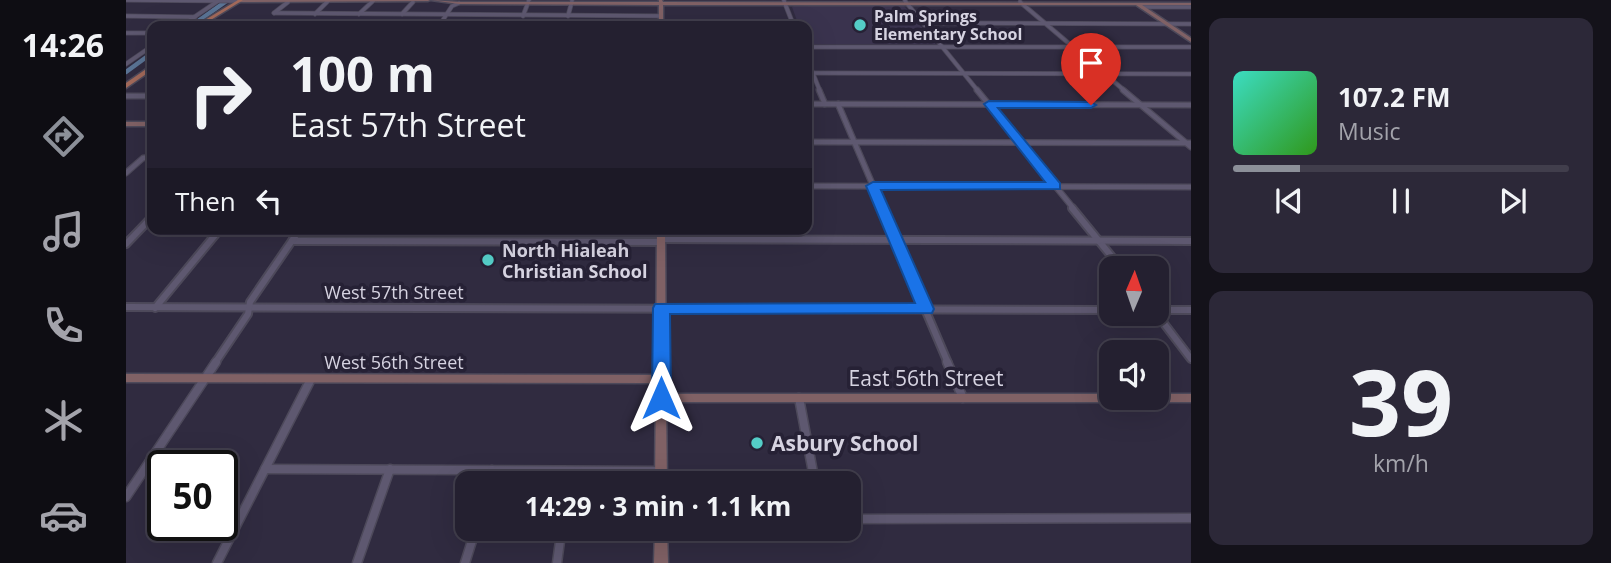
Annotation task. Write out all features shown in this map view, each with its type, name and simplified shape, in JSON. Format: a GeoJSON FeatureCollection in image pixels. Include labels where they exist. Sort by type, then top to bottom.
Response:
{"type":"FeatureCollection","features":[{"type":"Feature","properties":{"kind":"main road"},"geometry":{"type":"LineString","coordinates":[[413,2],[420,0]]}},
{"type":"Feature","properties":{"kind":"main road"},"geometry":{"type":"LineString","coordinates":[[212,21],[240,1],[1191,5]]}},
{"type":"Feature","properties":{"kind":"main road"},"geometry":{"type":"LineString","coordinates":[[453,3],[528,2]]}},
{"type":"Feature","properties":{"kind":"main road"},"geometry":{"type":"LineString","coordinates":[[572,2],[661,2]]}},
{"type":"Feature","properties":{"kind":"main road"},"geometry":{"type":"LineString","coordinates":[[661,2],[661,21]]}},
{"type":"Feature","properties":{"kind":"main road"},"geometry":{"type":"LineString","coordinates":[[1137,5],[1191,40]]}},
{"type":"Feature","properties":{"kind":"main road"},"geometry":{"type":"LineString","coordinates":[[126,78],[147,63]]}},
{"type":"Feature","properties":{"kind":"main road"},"geometry":{"type":"LineString","coordinates":[[126,86],[147,73]]}},
{"type":"Feature","properties":{"kind":"main road"},"geometry":{"type":"LineString","coordinates":[[126,124],[147,124]]}},
{"type":"Feature","properties":{"kind":"main road"},"geometry":{"type":"LineString","coordinates":[[661,235],[661,471]]}},
{"type":"Feature","properties":{"kind":"main road","name":"West 56th Street"},"geometry":{"type":"LineString","coordinates":[[126,378],[661,379]]}},
{"type":"Feature","properties":{"kind":"main road","name":"East 56th Street"},"geometry":{"type":"LineString","coordinates":[[661,398],[1191,398]]}},
{"type":"Feature","properties":{"kind":"main road"},"geometry":{"type":"LineString","coordinates":[[661,541],[661,563]]}},
{"type":"Feature","properties":{"kind":"street"},"geometry":{"type":"LineString","coordinates":[[127,0],[240,1]]}},
{"type":"Feature","properties":{"kind":"street"},"geometry":{"type":"LineString","coordinates":[[189,21],[218,1]]}},
{"type":"Feature","properties":{"kind":"street"},"geometry":{"type":"LineString","coordinates":[[315,14],[329,1]]}},
{"type":"Feature","properties":{"kind":"street"},"geometry":{"type":"LineString","coordinates":[[359,14],[373,1]]}},
{"type":"Feature","properties":{"kind":"street"},"geometry":{"type":"LineString","coordinates":[[288,2],[274,13],[661,16]]}},
{"type":"Feature","properties":{"kind":"street"},"geometry":{"type":"LineString","coordinates":[[402,14],[413,2]]}},
{"type":"Feature","properties":{"kind":"street"},"geometry":{"type":"LineString","coordinates":[[523,16],[528,2]]}},
{"type":"Feature","properties":{"kind":"street"},"geometry":{"type":"LineString","coordinates":[[568,16],[572,2]]}},
{"type":"Feature","properties":{"kind":"street"},"geometry":{"type":"LineString","coordinates":[[906,2],[1112,256]]}},
{"type":"Feature","properties":{"kind":"street"},"geometry":{"type":"LineString","coordinates":[[442,21],[453,3]]}},
{"type":"Feature","properties":{"kind":"street"},"geometry":{"type":"LineString","coordinates":[[614,16],[616,3]]}},
{"type":"Feature","properties":{"kind":"street"},"geometry":{"type":"LineString","coordinates":[[784,3],[791,21]]}},
{"type":"Feature","properties":{"kind":"street"},"geometry":{"type":"LineString","coordinates":[[1021,3],[1189,144]]}},
{"type":"Feature","properties":{"kind":"street"},"geometry":{"type":"LineString","coordinates":[[126,16],[195,17]]}},
{"type":"Feature","properties":{"kind":"street"},"geometry":{"type":"LineString","coordinates":[[924,23],[1191,24]]}},
{"type":"Feature","properties":{"kind":"street"},"geometry":{"type":"LineString","coordinates":[[126,33],[147,33]]}},
{"type":"Feature","properties":{"kind":"street"},"geometry":{"type":"LineString","coordinates":[[812,47],[1191,47]]}},
{"type":"Feature","properties":{"kind":"street"},"geometry":{"type":"LineString","coordinates":[[126,64],[147,49]]}},
{"type":"Feature","properties":{"kind":"street"},"geometry":{"type":"LineString","coordinates":[[812,73],[1191,74]]}},
{"type":"Feature","properties":{"kind":"street"},"geometry":{"type":"LineString","coordinates":[[812,77],[825,104]]}},
{"type":"Feature","properties":{"kind":"street"},"geometry":{"type":"LineString","coordinates":[[126,96],[147,96]]}},
{"type":"Feature","properties":{"kind":"street"},"geometry":{"type":"LineString","coordinates":[[812,104],[1191,105]]}},
{"type":"Feature","properties":{"kind":"street"},"geometry":{"type":"LineString","coordinates":[[838,104],[963,398]]}},
{"type":"Feature","properties":{"kind":"street"},"geometry":{"type":"LineString","coordinates":[[812,142],[1189,144]]}},
{"type":"Feature","properties":{"kind":"street"},"geometry":{"type":"LineString","coordinates":[[126,173],[147,158]]}},
{"type":"Feature","properties":{"kind":"street"},"geometry":{"type":"LineString","coordinates":[[812,186],[1191,187]]}},
{"type":"Feature","properties":{"kind":"street"},"geometry":{"type":"LineString","coordinates":[[126,244],[147,222]]}},
{"type":"Feature","properties":{"kind":"street"},"geometry":{"type":"LineString","coordinates":[[155,308],[215,235]]}},
{"type":"Feature","properties":{"kind":"street"},"geometry":{"type":"LineString","coordinates":[[126,497],[206,379],[251,307],[250,302],[296,235]]}},
{"type":"Feature","properties":{"kind":"street"},"geometry":{"type":"LineString","coordinates":[[292,241],[1191,241]]}},
{"type":"Feature","properties":{"kind":"street","name":"West 57th Street"},"geometry":{"type":"LineString","coordinates":[[126,307],[1099,310]]}},
{"type":"Feature","properties":{"kind":"street"},"geometry":{"type":"LineString","coordinates":[[1169,311],[1191,310]]}},
{"type":"Feature","properties":{"kind":"street"},"geometry":{"type":"LineString","coordinates":[[1166,326],[1191,359]]}},
{"type":"Feature","properties":{"kind":"street"},"geometry":{"type":"LineString","coordinates":[[217,563],[312,379]]}},
{"type":"Feature","properties":{"kind":"street"},"geometry":{"type":"LineString","coordinates":[[799,398],[813,471]]}},
{"type":"Feature","properties":{"kind":"street"},"geometry":{"type":"LineString","coordinates":[[265,469],[579,471]]}},
{"type":"Feature","properties":{"kind":"street"},"geometry":{"type":"LineString","coordinates":[[357,563],[390,469]]}},
{"type":"Feature","properties":{"kind":"street"},"geometry":{"type":"LineString","coordinates":[[861,519],[1191,518]]}},
{"type":"Feature","properties":{"kind":"street"},"geometry":{"type":"LineString","coordinates":[[466,563],[472,541]]}},
{"type":"Feature","properties":{"kind":"street"},"geometry":{"type":"LineString","coordinates":[[556,563],[560,541]]}},
{"type":"Feature","properties":{"kind":"shaded area","name":"Palm Springs Elementary School"},"geometry":{"type":"Polygon","coordinates":[[[904,6],[936,44],[812,44],[812,21],[797,21],[792,7],[904,6]]]}},
{"type":"Feature","properties":{"kind":"waterway"},"geometry":{"type":"LineString","coordinates":[[198,21],[228,0]]}},
{"type":"Feature","properties":{"kind":"waterway"},"geometry":{"type":"LineString","coordinates":[[126,72],[147,57]]}},
{"type":"Feature","properties":{"kind":"place","name":"Palm Springs Elementary School"},"geometry":{"type":"Point","coordinates":[860,25]}},
{"type":"Feature","properties":{"kind":"place","name":"North Hialeah Christian School"},"geometry":{"type":"Point","coordinates":[488,260]}},
{"type":"Feature","properties":{"kind":"place","name":"Asbury School"},"geometry":{"type":"Point","coordinates":[757,443]}},
{"type":"Feature","properties":{"kind":"route"},"geometry":{"type":"LineString","coordinates":[[661,398],[661,308],[926,309],[873,186],[1055,186],[989,104],[1091,105]]}}]}
